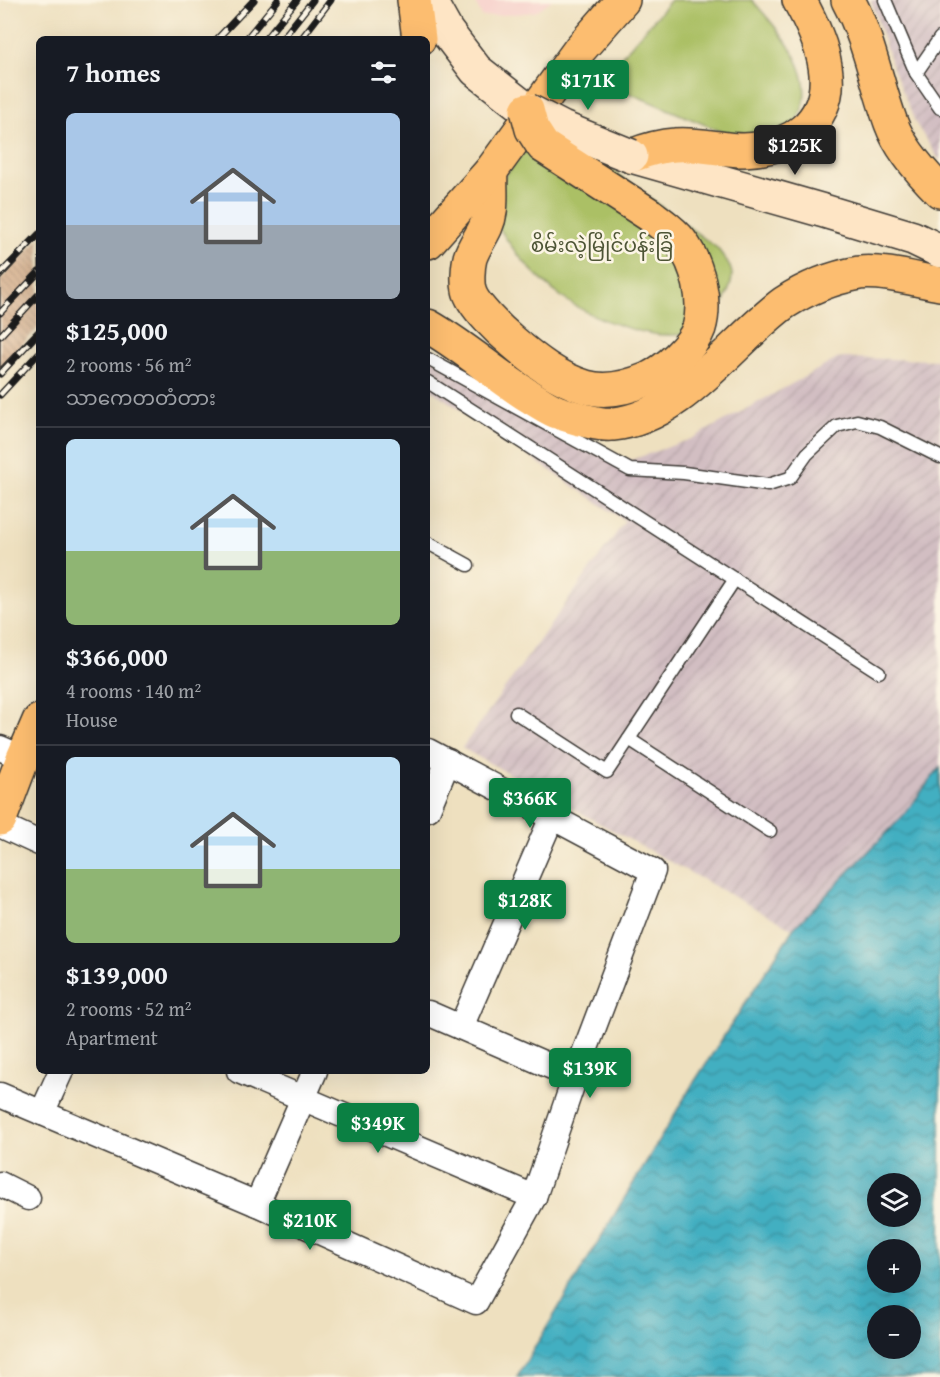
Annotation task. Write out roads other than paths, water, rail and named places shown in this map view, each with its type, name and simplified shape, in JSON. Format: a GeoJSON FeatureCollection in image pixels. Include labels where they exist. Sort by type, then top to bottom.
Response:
{"type":"FeatureCollection","features":[{"type":"Feature","properties":{"kind":"main road"},"geometry":{"type":"LineString","coordinates":[[414,0],[419,36]]}},
{"type":"Feature","properties":{"kind":"main road"},"geometry":{"type":"LineString","coordinates":[[429,0],[447,32],[476,69],[526,110],[562,128],[631,156],[813,207],[913,238],[940,251]]}},
{"type":"Feature","properties":{"kind":"main road"},"geometry":{"type":"LineString","coordinates":[[430,240],[491,171],[580,49],[624,0]]}},
{"type":"Feature","properties":{"kind":"main road"},"geometry":{"type":"LineString","coordinates":[[631,156],[654,148],[677,145],[744,150],[760,148],[791,140],[812,123],[821,111],[827,89],[824,63],[815,28],[799,0]]}},
{"type":"Feature","properties":{"kind":"main road"},"geometry":{"type":"LineString","coordinates":[[848,0],[864,35],[892,126],[919,170],[940,191]]}},
{"type":"Feature","properties":{"kind":"main road"},"geometry":{"type":"LineString","coordinates":[[491,171],[490,213],[482,237],[470,259],[469,292],[492,323],[521,349],[551,371],[586,387],[611,390],[639,382],[657,374],[686,348],[698,330],[702,310],[699,281],[692,260],[681,241],[650,215],[543,146],[532,129],[526,110]]}},
{"type":"Feature","properties":{"kind":"main road"},"geometry":{"type":"LineString","coordinates":[[430,327],[513,386],[557,412],[610,425],[636,421],[663,408],[734,350],[756,326],[785,303],[822,282],[862,273],[940,284]]}},
{"type":"Feature","properties":{"kind":"main road"},"geometry":{"type":"LineString","coordinates":[[0,819],[11,753],[36,724]]}},
{"type":"Feature","properties":{"kind":"street"},"geometry":{"type":"LineString","coordinates":[[0,1095],[257,1204],[476,1302],[534,1197],[575,1077],[653,871],[438,756],[430,798]]}},
{"type":"Feature","properties":{"kind":"street"},"geometry":{"type":"LineString","coordinates":[[461,1027],[552,817]]}},
{"type":"Feature","properties":{"kind":"street"},"geometry":{"type":"LineString","coordinates":[[0,825],[36,842]]}},
{"type":"Feature","properties":{"kind":"street"},"geometry":{"type":"LineString","coordinates":[[430,1014],[575,1077]]}},
{"type":"Feature","properties":{"kind":"street"},"geometry":{"type":"LineString","coordinates":[[42,1113],[60,1074]]}},
{"type":"Feature","properties":{"kind":"street"},"geometry":{"type":"LineString","coordinates":[[246,1074],[534,1197]]}},
{"type":"Feature","properties":{"kind":"street"},"geometry":{"type":"LineString","coordinates":[[257,1204],[314,1074]]}},
{"type":"Feature","properties":{"kind":"street"},"geometry":{"type":"LineString","coordinates":[[0,1184],[28,1198]]}},
{"type":"Feature","properties":{"kind":"lane"},"geometry":{"type":"LineString","coordinates":[[885,0],[916,73],[940,108]]}},
{"type":"Feature","properties":{"kind":"lane"},"geometry":{"type":"LineString","coordinates":[[916,73],[940,38]]}},
{"type":"Feature","properties":{"kind":"lane"},"geometry":{"type":"LineString","coordinates":[[430,360],[630,470],[684,474],[768,485],[790,478],[807,454],[837,426],[857,421],[880,427],[940,457]]}},
{"type":"Feature","properties":{"kind":"lane"},"geometry":{"type":"LineString","coordinates":[[430,383],[879,672]]}},
{"type":"Feature","properties":{"kind":"lane"},"geometry":{"type":"LineString","coordinates":[[430,544],[468,565]]}},
{"type":"Feature","properties":{"kind":"lane"},"geometry":{"type":"LineString","coordinates":[[516,713],[607,772],[735,579]]}},
{"type":"Feature","properties":{"kind":"lane"},"geometry":{"type":"LineString","coordinates":[[629,739],[770,831]]}},
{"type":"Feature","properties":{"kind":"water"},"geometry":{"type":"Polygon","coordinates":[[[940,767],[940,1377],[517,1377],[691,1087],[793,929],[903,816],[940,767]]]}},
{"type":"Feature","properties":{"kind":"railway"},"geometry":{"type":"LineString","coordinates":[[220,36],[254,0]]}},
{"type":"Feature","properties":{"kind":"railway"},"geometry":{"type":"LineString","coordinates":[[248,36],[278,0]]}},
{"type":"Feature","properties":{"kind":"railway"},"geometry":{"type":"LineString","coordinates":[[267,36],[297,0]]}},
{"type":"Feature","properties":{"kind":"railway"},"geometry":{"type":"LineString","coordinates":[[284,36],[313,0]]}},
{"type":"Feature","properties":{"kind":"railway"},"geometry":{"type":"LineString","coordinates":[[303,36],[331,0]]}},
{"type":"Feature","properties":{"kind":"railway"},"geometry":{"type":"LineString","coordinates":[[0,274],[36,237]]}},
{"type":"Feature","properties":{"kind":"railway"},"geometry":{"type":"LineString","coordinates":[[0,313],[36,275]]}},
{"type":"Feature","properties":{"kind":"railway"},"geometry":{"type":"LineString","coordinates":[[0,336],[36,297]]}},
{"type":"Feature","properties":{"kind":"railway"},"geometry":{"type":"LineString","coordinates":[[0,374],[36,335]]}},
{"type":"Feature","properties":{"kind":"railway"},"geometry":{"type":"LineString","coordinates":[[0,395],[36,356]]}},
{"type":"Feature","properties":{"kind":"park label","name":"စိမ်းလဲ့မြိုင်ပန်းခြံ"},"geometry":{"type":"Point","coordinates":[602,245]}}]}
